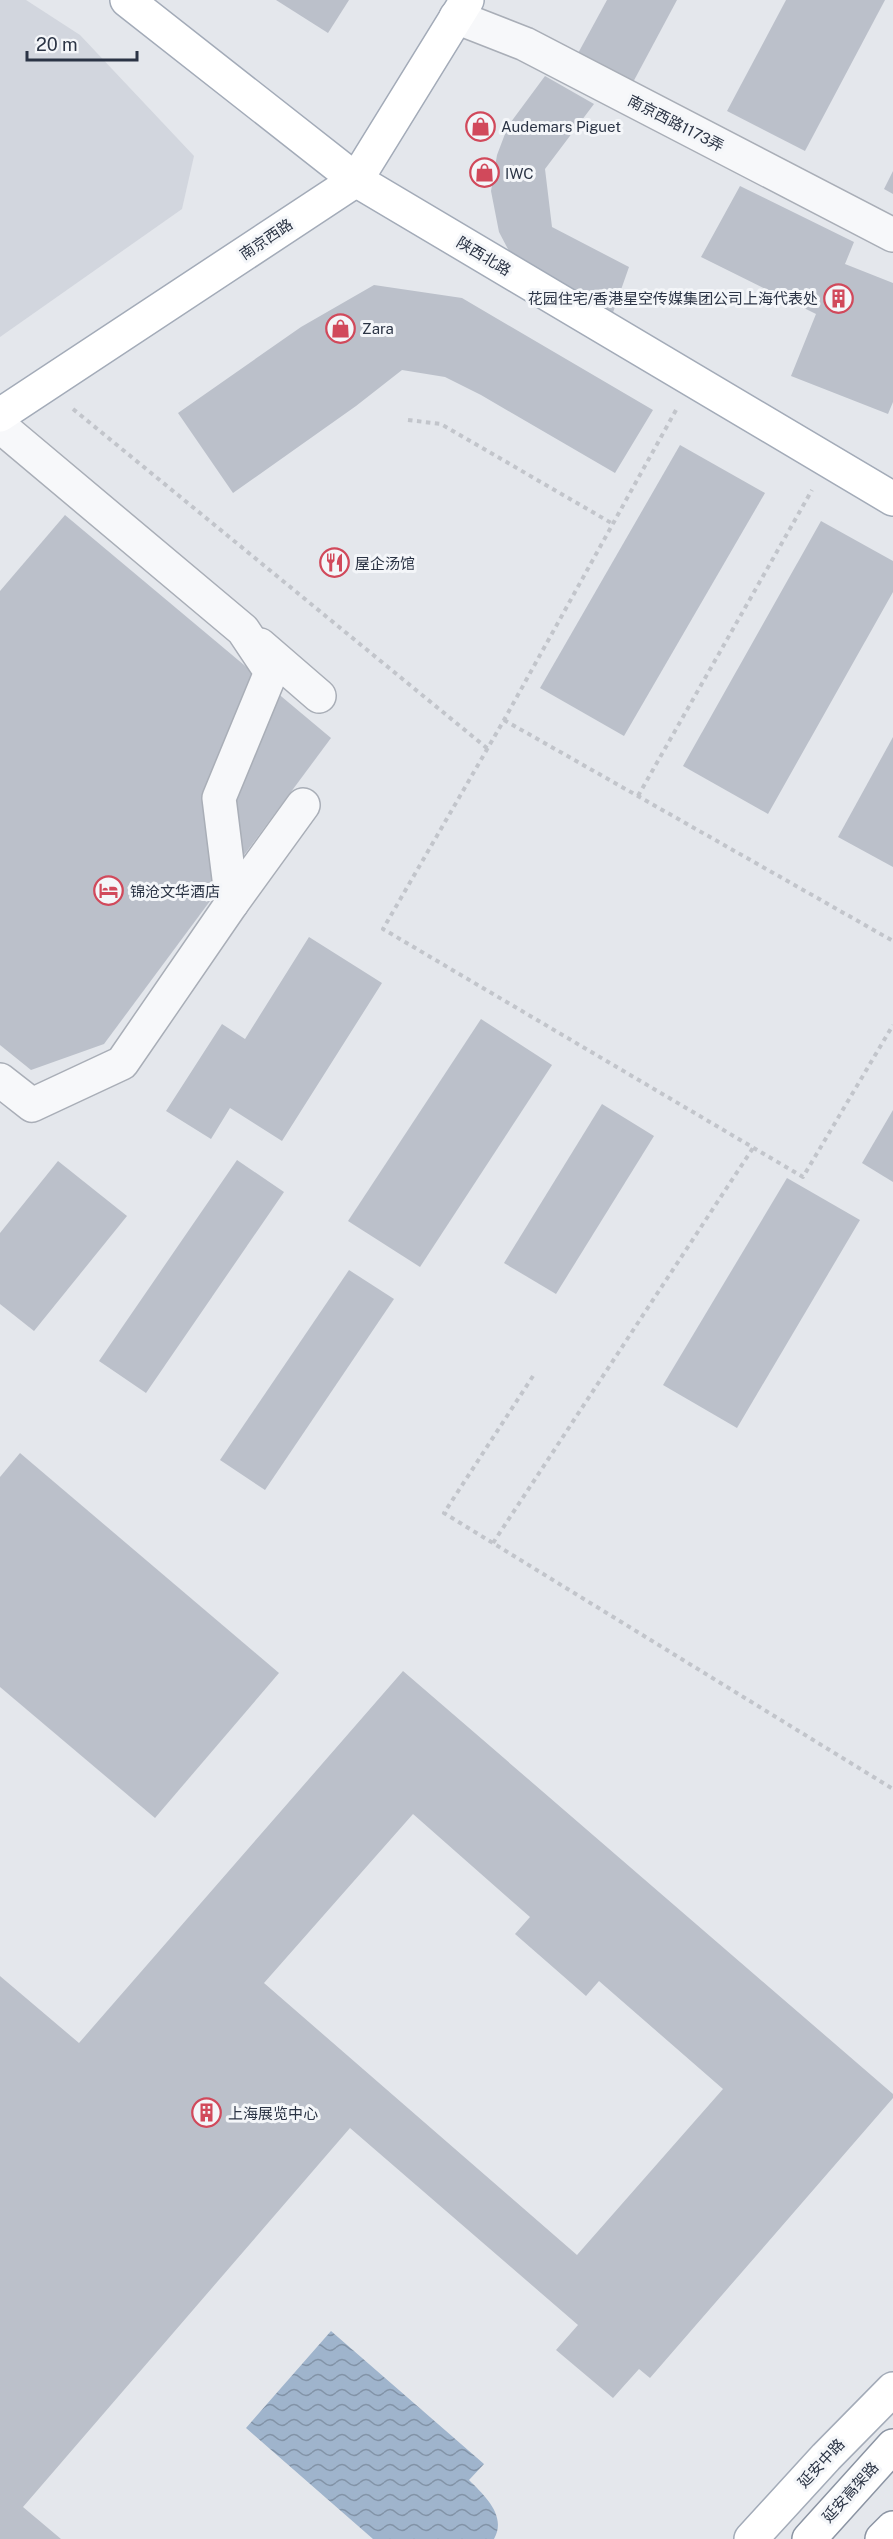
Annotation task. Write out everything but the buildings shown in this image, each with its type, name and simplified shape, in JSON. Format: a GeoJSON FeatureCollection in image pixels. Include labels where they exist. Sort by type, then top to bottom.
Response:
{"type":"FeatureCollection","features":[{"type":"Feature","properties":{"kind":"main road","name":"陕西北路"},"geometry":{"type":"LineString","coordinates":[[128,0],[356,180],[893,499]]}},
{"type":"Feature","properties":{"kind":"main road","name":"南京西路"},"geometry":{"type":"LineString","coordinates":[[0,415],[356,180],[462,9]]}},
{"type":"Feature","properties":{"kind":"main road","name":"延安中路"},"geometry":{"type":"LineString","coordinates":[[751,2539],[826,2457],[893,2389]]}},
{"type":"Feature","properties":{"kind":"main road","name":"延安高架路"},"geometry":{"type":"LineString","coordinates":[[809,2539],[893,2446]]}},
{"type":"Feature","properties":{"kind":"main road"},"geometry":{"type":"LineString","coordinates":[[882,2539],[893,2528]]}},
{"type":"Feature","properties":{"kind":"lane","name":"南京西路1173弄"},"geometry":{"type":"LineString","coordinates":[[462,9],[893,235]]}},
{"type":"Feature","properties":{"kind":"lane"},"geometry":{"type":"LineString","coordinates":[[0,426],[319,696]]}},
{"type":"Feature","properties":{"kind":"lane"},"geometry":{"type":"LineString","coordinates":[[232,903],[219,798],[271,672],[243,630]]}},
{"type":"Feature","properties":{"kind":"lane"},"geometry":{"type":"LineString","coordinates":[[0,1080],[32,1105],[122,1063],[232,903],[303,805]]}},
{"type":"Feature","properties":{"kind":"path"},"geometry":{"type":"LineString","coordinates":[[693,380],[488,749],[383,929],[803,1177],[893,1025]]}},
{"type":"Feature","properties":{"kind":"path"},"geometry":{"type":"LineString","coordinates":[[44,386],[488,749]]}},
{"type":"Feature","properties":{"kind":"path"},"geometry":{"type":"LineString","coordinates":[[408,420],[441,424],[613,524]]}},
{"type":"Feature","properties":{"kind":"path"},"geometry":{"type":"LineString","coordinates":[[638,796],[828,461]]}},
{"type":"Feature","properties":{"kind":"path"},"geometry":{"type":"LineString","coordinates":[[504,720],[893,942]]}},
{"type":"Feature","properties":{"kind":"path"},"geometry":{"type":"LineString","coordinates":[[493,1543],[753,1148]]}},
{"type":"Feature","properties":{"kind":"path"},"geometry":{"type":"LineString","coordinates":[[533,1376],[444,1513],[893,1789]]}},
{"type":"Feature","properties":{"kind":"shaded area"},"geometry":{"type":"Polygon","coordinates":[[[0,0],[26,0],[80,35],[194,156],[182,209],[0,337],[0,0]]]}},
{"type":"Feature","properties":{"kind":"water"},"geometry":{"type":"Polygon","coordinates":[[[331,2331],[484,2464],[469,2480],[496,2514],[498,2522],[494,2539],[373,2539],[246,2428],[331,2331]]]}},
{"type":"Feature","properties":{"kind":"place","name":"Audemars Piguet"},"geometry":{"type":"Point","coordinates":[480,126]}},
{"type":"Feature","properties":{"kind":"place","name":"IWC"},"geometry":{"type":"Point","coordinates":[484,173]}},
{"type":"Feature","properties":{"kind":"place","name":"花园住宅/香港星空传媒集团公司上海代表处"},"geometry":{"type":"Point","coordinates":[839,298]}},
{"type":"Feature","properties":{"kind":"place","name":"Zara"},"geometry":{"type":"Point","coordinates":[341,328]}},
{"type":"Feature","properties":{"kind":"place","name":"屋企汤馆"},"geometry":{"type":"Point","coordinates":[334,563]}},
{"type":"Feature","properties":{"kind":"place","name":"锦沧文华酒店"},"geometry":{"type":"Point","coordinates":[109,891]}},
{"type":"Feature","properties":{"kind":"place","name":"上海展览中心"},"geometry":{"type":"Point","coordinates":[207,2113]}}]}
